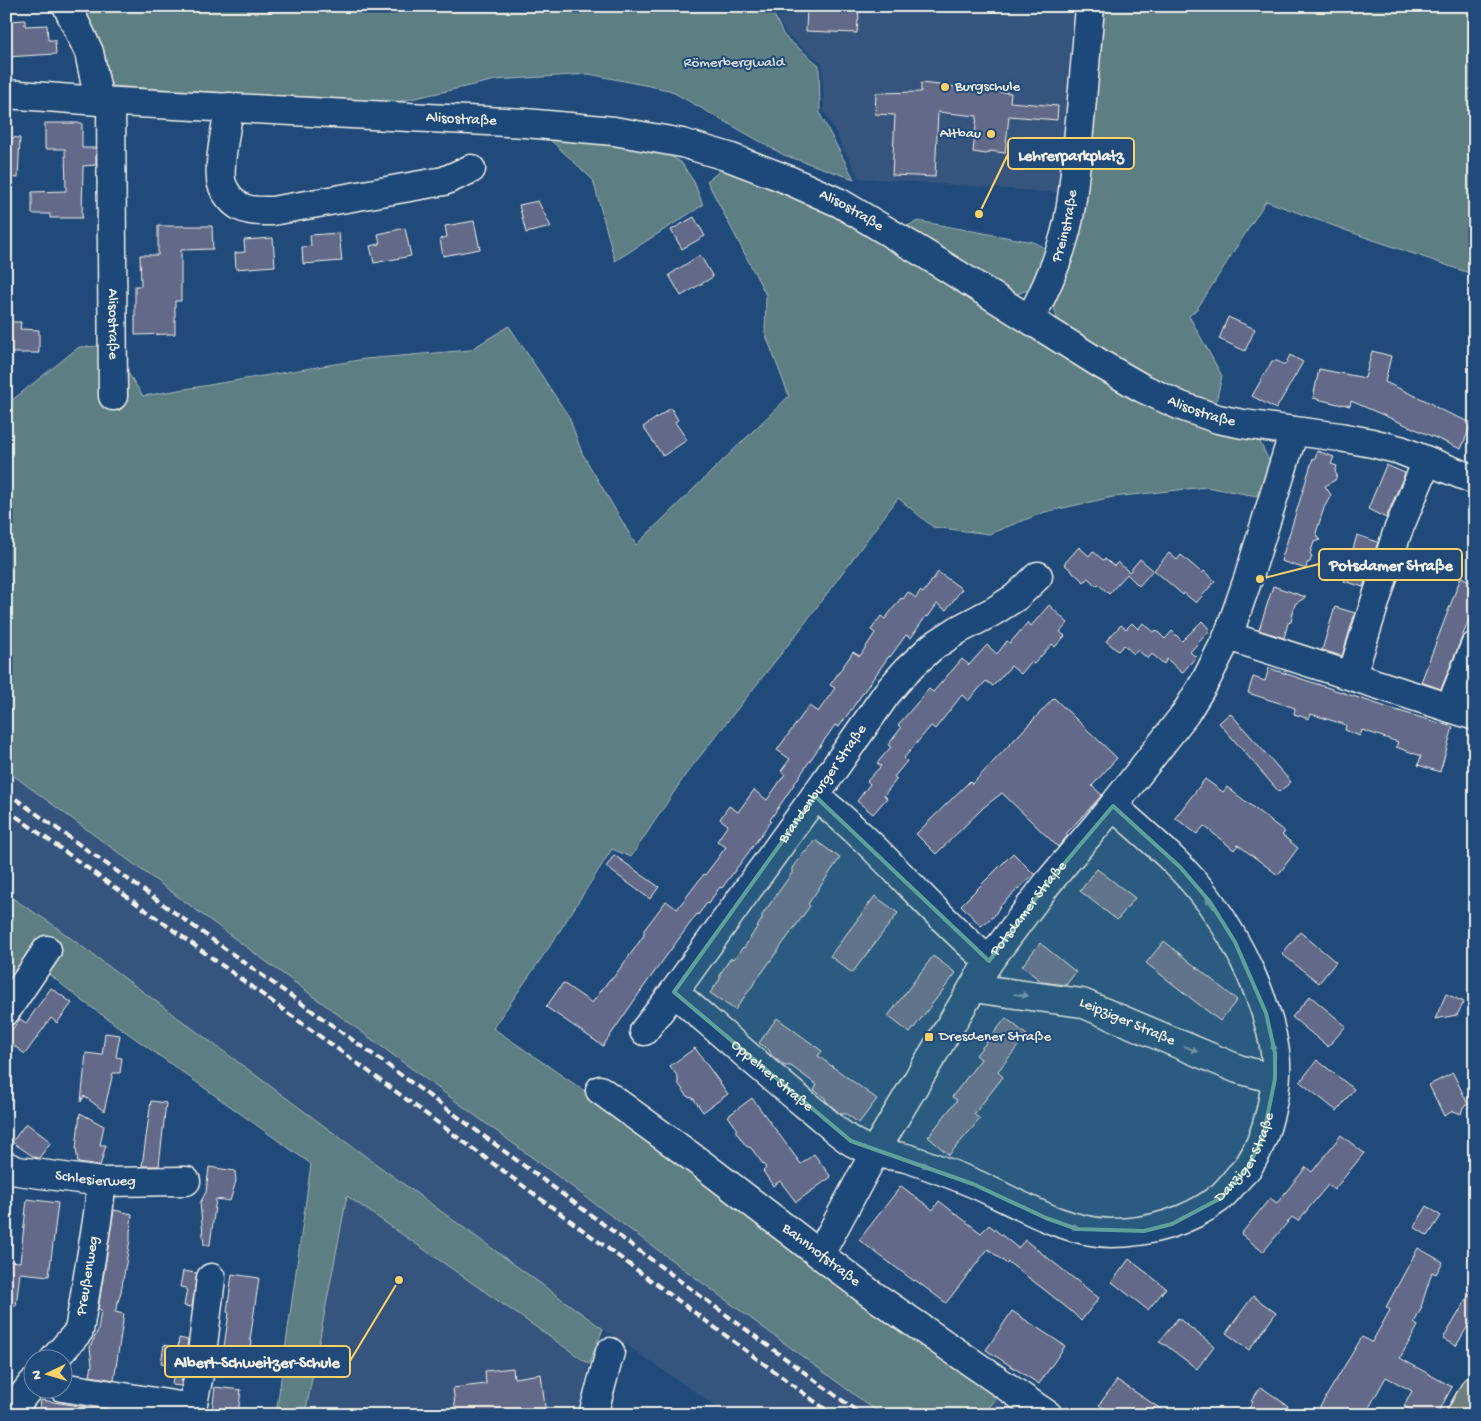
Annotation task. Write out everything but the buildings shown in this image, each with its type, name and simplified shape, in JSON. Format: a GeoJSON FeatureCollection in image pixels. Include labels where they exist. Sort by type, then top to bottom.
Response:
{"type":"FeatureCollection","features":[{"type":"Feature","properties":{"kind":"main road"},"geometry":{"type":"LineString","coordinates":[[1461,1415],[1475,1390]]}},
{"type":"Feature","properties":{"kind":"street"},"geometry":{"type":"LineString","coordinates":[[66,6],[89,52],[105,102]]}},
{"type":"Feature","properties":{"kind":"street","name":"Preinstraße"},"geometry":{"type":"LineString","coordinates":[[1030,319],[1047,286],[1067,227],[1076,162],[1090,6]]}},
{"type":"Feature","properties":{"kind":"street","name":"Alisostraße"},"geometry":{"type":"LineString","coordinates":[[6,94],[105,102],[525,123],[614,131],[682,143],[729,157],[784,178],[840,203],[1142,388],[1181,406],[1218,419],[1243,424],[1294,432],[1340,436],[1372,442],[1400,450],[1475,480]]}},
{"type":"Feature","properties":{"kind":"street","name":"Alisostraße"},"geometry":{"type":"LineString","coordinates":[[105,102],[113,396]]}},
{"type":"Feature","properties":{"kind":"street"},"geometry":{"type":"LineString","coordinates":[[229,107],[220,169],[222,183],[228,196],[240,207],[255,211],[272,211],[444,181],[471,169]]}},
{"type":"Feature","properties":{"kind":"street","name":"Potsdamer Straße"},"geometry":{"type":"LineString","coordinates":[[820,1254],[875,1153],[989,961],[1046,884],[1113,806],[1185,714],[1206,680],[1228,636],[1249,576],[1294,432]]}},
{"type":"Feature","properties":{"kind":"street"},"geometry":{"type":"LineString","coordinates":[[1352,675],[1396,533],[1427,461]]}},
{"type":"Feature","properties":{"kind":"street","name":"Brandenburger Straße"},"geometry":{"type":"LineString","coordinates":[[644,1030],[674,992],[887,693],[907,670],[932,647],[1016,597],[1038,576]]}},
{"type":"Feature","properties":{"kind":"street"},"geometry":{"type":"LineString","coordinates":[[1228,636],[1462,712],[1475,646]]}},
{"type":"Feature","properties":{"kind":"street"},"geometry":{"type":"LineString","coordinates":[[815,796],[834,810],[970,945],[989,961]]}},
{"type":"Feature","properties":{"kind":"street","name":"Danziger Straße"},"geometry":{"type":"LineString","coordinates":[[875,1153],[904,1157],[974,1184],[1046,1218],[1077,1228],[1110,1233],[1144,1231],[1172,1224],[1201,1211],[1220,1198],[1248,1167],[1263,1136],[1271,1109],[1275,1079],[1275,1052],[1266,1013],[1235,942],[1210,902],[1180,867],[1113,806]]}},
{"type":"Feature","properties":{"kind":"street"},"geometry":{"type":"LineString","coordinates":[[6,1011],[47,950]]}},
{"type":"Feature","properties":{"kind":"street","name":"Leipziger Straße"},"geometry":{"type":"LineString","coordinates":[[972,988],[1082,1003],[1238,1069],[1275,1079]]}},
{"type":"Feature","properties":{"kind":"street","name":"Oppelner Straße"},"geometry":{"type":"LineString","coordinates":[[674,992],[794,1095],[852,1141],[875,1153]]}},
{"type":"Feature","properties":{"kind":"street","name":"Bahnhofstraße"},"geometry":{"type":"LineString","coordinates":[[600,1090],[696,1159],[870,1293],[1048,1415]]}},
{"type":"Feature","properties":{"kind":"street","name":"Schlesierweg"},"geometry":{"type":"LineString","coordinates":[[6,1166],[18,1171],[102,1182],[186,1181]]}},
{"type":"Feature","properties":{"kind":"street","name":"Preußenweg"},"geometry":{"type":"LineString","coordinates":[[64,1348],[79,1331],[102,1182]]}},
{"type":"Feature","properties":{"kind":"street"},"geometry":{"type":"LineString","coordinates":[[72,1389],[192,1408],[200,1370],[211,1278]]}},
{"type":"Feature","properties":{"kind":"street"},"geometry":{"type":"LineString","coordinates":[[593,1415],[610,1352]]}},
{"type":"Feature","properties":{"kind":"street"},"geometry":{"type":"LineString","coordinates":[[8,1415],[22,1397]]}},
{"type":"Feature","properties":{"kind":"highlighted area"},"geometry":{"type":"Polygon","coordinates":[[[815,796],[989,961],[1047,884],[1113,806],[1180,867],[1210,902],[1235,942],[1266,1013],[1275,1053],[1275,1079],[1263,1137],[1248,1167],[1221,1198],[1172,1224],[1144,1231],[1077,1229],[1046,1218],[973,1184],[851,1141],[674,992],[815,796]]]}},
{"type":"Feature","properties":{"kind":"shaded area","name":"Burgschule"},"geometry":{"type":"Polygon","coordinates":[[[772,6],[1073,6],[1060,193],[859,178],[824,111],[822,63],[786,34],[772,6]]]}},
{"type":"Feature","properties":{"kind":"shaded area"},"geometry":{"type":"Polygon","coordinates":[[[6,770],[882,1415],[727,1414],[603,1329],[339,1137],[49,922],[6,894],[6,770]]]}},
{"type":"Feature","properties":{"kind":"shaded area"},"geometry":{"type":"Polygon","coordinates":[[[346,1195],[589,1364],[577,1415],[305,1415],[346,1195]]]}},
{"type":"Feature","properties":{"kind":"shaded area"},"geometry":{"type":"Polygon","coordinates":[[[1001,1393],[1030,1415],[983,1415],[1001,1393]]]}},
{"type":"Feature","properties":{"kind":"green space","name":"Römerbergwald"},"geometry":{"type":"Polygon","coordinates":[[[80,6],[770,6],[784,36],[819,65],[820,114],[854,179],[784,155],[669,90],[589,74],[496,80],[393,103],[112,86],[80,6]]]}},
{"type":"Feature","properties":{"kind":"green space"},"geometry":{"type":"Polygon","coordinates":[[[1098,6],[1475,6],[1475,275],[1266,201],[1197,309],[1189,316],[1222,376],[1214,410],[1191,401],[1060,328],[1052,301],[1098,6]]]}},
{"type":"Feature","properties":{"kind":"green space"},"geometry":{"type":"Polygon","coordinates":[[[544,134],[659,150],[681,162],[694,182],[703,205],[615,261],[593,180],[544,134]]]}},
{"type":"Feature","properties":{"kind":"green space"},"geometry":{"type":"Polygon","coordinates":[[[725,167],[775,184],[869,232],[1211,429],[1260,442],[1270,463],[1257,496],[1206,487],[1113,497],[1045,512],[989,534],[933,527],[898,498],[799,631],[686,774],[631,857],[612,849],[552,943],[493,1028],[753,1207],[1001,1393],[983,1415],[882,1415],[6,770],[6,405],[79,347],[100,346],[125,368],[143,396],[365,359],[470,350],[509,326],[569,417],[582,453],[636,545],[789,396],[765,333],[766,295],[707,181],[725,167]]]}},
{"type":"Feature","properties":{"kind":"green space"},"geometry":{"type":"Polygon","coordinates":[[[918,221],[1033,242],[1051,251],[1037,286],[1013,296],[903,228],[918,221]]]}},
{"type":"Feature","properties":{"kind":"green space"},"geometry":{"type":"Polygon","coordinates":[[[6,894],[49,922],[339,1137],[603,1329],[589,1364],[347,1196],[305,1415],[276,1415],[311,1164],[84,1002],[26,956],[6,983],[6,894]]]}},
{"type":"Feature","properties":{"kind":"railway"},"geometry":{"type":"LineString","coordinates":[[6,792],[382,1061],[862,1415]]}},
{"type":"Feature","properties":{"kind":"railway"},"geometry":{"type":"LineString","coordinates":[[6,809],[368,1071],[833,1415]]}},
{"type":"Feature","properties":{"kind":"place","name":"Burgschule"},"geometry":{"type":"Point","coordinates":[945,87]}},
{"type":"Feature","properties":{"kind":"place","name":"Altbau"},"geometry":{"type":"Point","coordinates":[991,134]}},
{"type":"Feature","properties":{"kind":"place","name":"Lehrerparkplatz"},"geometry":{"type":"Point","coordinates":[979,214]}},
{"type":"Feature","properties":{"kind":"place","name":"Potsdamer Straße"},"geometry":{"type":"Point","coordinates":[1260,579]}},
{"type":"Feature","properties":{"kind":"place","name":"Dresdener Straße"},"geometry":{"type":"Point","coordinates":[929,1037]}},
{"type":"Feature","properties":{"kind":"place","name":"Albert-Schweitzer-Schule"},"geometry":{"type":"Point","coordinates":[399,1280]}}]}
